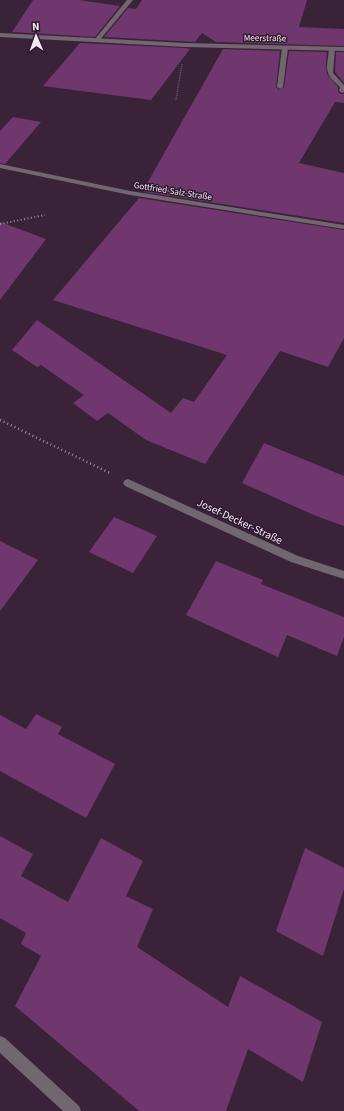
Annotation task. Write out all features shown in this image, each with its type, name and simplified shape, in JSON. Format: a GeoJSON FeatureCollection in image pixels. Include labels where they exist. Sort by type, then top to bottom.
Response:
{"type":"FeatureCollection","features":[{"type":"Feature","properties":{"kind":"street"},"geometry":{"type":"LineString","coordinates":[[97,40],[130,0]]}},
{"type":"Feature","properties":{"kind":"street","name":"Meerstraße"},"geometry":{"type":"LineString","coordinates":[[0,35],[185,45],[344,49]]}},
{"type":"Feature","properties":{"kind":"street"},"geometry":{"type":"LineString","coordinates":[[280,87],[285,48]]}},
{"type":"Feature","properties":{"kind":"street"},"geometry":{"type":"LineString","coordinates":[[332,49],[330,73],[332,77],[343,87],[342,90]]}},
{"type":"Feature","properties":{"kind":"street","name":"Gottfried-Salz-Straße"},"geometry":{"type":"LineString","coordinates":[[0,166],[130,193],[344,227]]}},
{"type":"Feature","properties":{"kind":"street","name":"Josef-Decker-Straße"},"geometry":{"type":"LineString","coordinates":[[128,483],[295,559],[344,575]]}},
{"type":"Feature","properties":{"kind":"street"},"geometry":{"type":"LineString","coordinates":[[0,1043],[74,1111]]}},
{"type":"Feature","properties":{"kind":"path"},"geometry":{"type":"LineString","coordinates":[[176,100],[185,45]]}},
{"type":"Feature","properties":{"kind":"path"},"geometry":{"type":"LineString","coordinates":[[0,224],[45,215]]}},
{"type":"Feature","properties":{"kind":"path"},"geometry":{"type":"LineString","coordinates":[[0,420],[100,466],[128,483]]}},
{"type":"Feature","properties":{"kind":"building"},"geometry":{"type":"Polygon","coordinates":[[[33,0],[79,0],[120,6],[95,37],[12,32],[33,0]]]}},
{"type":"Feature","properties":{"kind":"building"},"geometry":{"type":"Polygon","coordinates":[[[142,0],[307,0],[299,27],[344,29],[344,46],[216,42],[202,33],[195,42],[104,37],[128,8],[136,9],[142,0]]]}},
{"type":"Feature","properties":{"kind":"building"},"geometry":{"type":"Polygon","coordinates":[[[80,43],[190,49],[151,100],[43,86],[80,43]]]}},
{"type":"Feature","properties":{"kind":"building"},"geometry":{"type":"Polygon","coordinates":[[[223,49],[280,51],[276,87],[279,90],[284,87],[289,51],[327,52],[327,74],[338,87],[338,92],[344,94],[344,103],[335,102],[299,163],[344,173],[344,223],[144,192],[147,188],[145,187],[223,49]]]}},
{"type":"Feature","properties":{"kind":"building"},"geometry":{"type":"Polygon","coordinates":[[[336,52],[344,52],[344,83],[335,72],[336,52]]]}},
{"type":"Feature","properties":{"kind":"building"},"geometry":{"type":"Polygon","coordinates":[[[13,117],[41,122],[5,164],[0,163],[0,131],[13,117]]]}},
{"type":"Feature","properties":{"kind":"building"},"geometry":{"type":"Polygon","coordinates":[[[139,198],[344,230],[344,338],[328,367],[280,351],[205,464],[146,440],[108,413],[97,421],[73,403],[84,395],[41,365],[37,367],[12,350],[37,320],[171,413],[183,398],[194,402],[227,355],[53,300],[139,198]]]}},
{"type":"Feature","properties":{"kind":"building"},"geometry":{"type":"Polygon","coordinates":[[[0,222],[46,239],[0,300],[0,222]]]}},
{"type":"Feature","properties":{"kind":"building"},"geometry":{"type":"Polygon","coordinates":[[[264,443],[344,476],[344,526],[316,516],[242,483],[264,443]]]}},
{"type":"Feature","properties":{"kind":"building"},"geometry":{"type":"Polygon","coordinates":[[[114,517],[157,536],[133,573],[89,552],[114,517]]]}},
{"type":"Feature","properties":{"kind":"building"},"geometry":{"type":"Polygon","coordinates":[[[0,541],[38,560],[0,611],[0,541]]]}},
{"type":"Feature","properties":{"kind":"building"},"geometry":{"type":"Polygon","coordinates":[[[216,561],[263,580],[261,584],[344,617],[344,637],[337,656],[287,635],[278,657],[186,615],[216,561]]]}},
{"type":"Feature","properties":{"kind":"building"},"geometry":{"type":"Polygon","coordinates":[[[36,714],[62,727],[58,734],[115,764],[86,818],[0,771],[0,715],[26,729],[36,714]]]}},
{"type":"Feature","properties":{"kind":"building"},"geometry":{"type":"Polygon","coordinates":[[[0,836],[33,854],[21,876],[68,902],[101,838],[143,861],[126,896],[153,909],[137,947],[228,1007],[240,976],[322,1022],[303,1082],[248,1049],[226,1111],[139,1111],[15,1006],[41,956],[21,944],[26,933],[0,918],[0,836]]]}},
{"type":"Feature","properties":{"kind":"building"},"geometry":{"type":"Polygon","coordinates":[[[305,848],[344,868],[344,889],[323,956],[276,931],[305,848]]]}}]}
